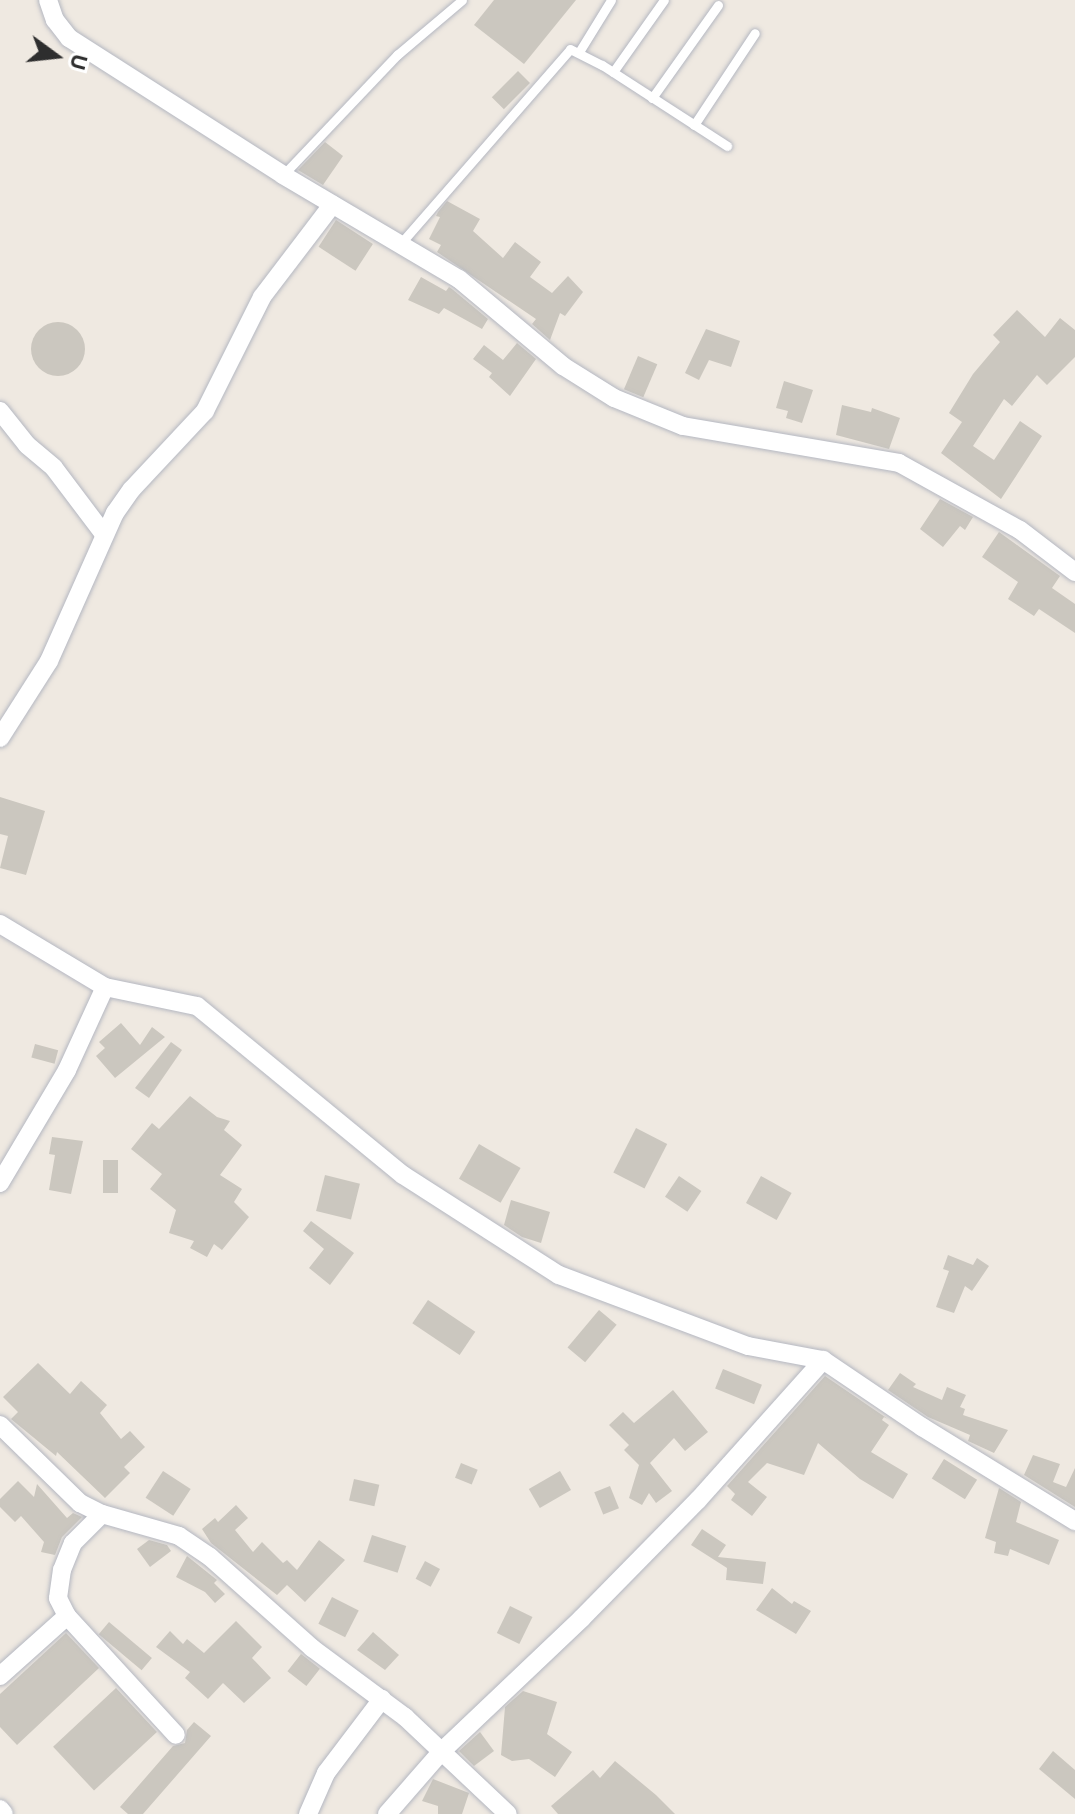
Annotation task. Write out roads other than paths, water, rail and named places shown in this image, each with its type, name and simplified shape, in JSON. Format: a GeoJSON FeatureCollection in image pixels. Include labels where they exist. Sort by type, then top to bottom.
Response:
{"type":"FeatureCollection","features":[{"type":"Feature","properties":{"kind":"street"},"geometry":{"type":"LineString","coordinates":[[48,0],[55,20],[69,38],[283,175],[459,279],[563,366],[614,398],[683,426],[899,463],[1020,530],[1073,565]]}},
{"type":"Feature","properties":{"kind":"street"},"geometry":{"type":"LineString","coordinates":[[0,738],[49,661],[103,533],[132,489],[205,411],[262,297],[332,205]]}},
{"type":"Feature","properties":{"kind":"street"},"geometry":{"type":"LineString","coordinates":[[0,411],[27,445],[54,468],[103,533]]}},
{"type":"Feature","properties":{"kind":"street"},"geometry":{"type":"LineString","coordinates":[[0,924],[105,987],[197,1006],[403,1175],[559,1275],[748,1346],[823,1360],[922,1427],[1075,1521]]}},
{"type":"Feature","properties":{"kind":"street"},"geometry":{"type":"LineString","coordinates":[[0,1183],[67,1070],[105,987]]}},
{"type":"Feature","properties":{"kind":"street"},"geometry":{"type":"LineString","coordinates":[[387,1814],[442,1751],[677,1522],[823,1360]]}},
{"type":"Feature","properties":{"kind":"street"},"geometry":{"type":"LineString","coordinates":[[0,1425],[64,1491],[102,1514],[161,1530],[189,1543],[219,1564],[312,1648],[382,1699],[508,1814]]}},
{"type":"Feature","properties":{"kind":"street"},"geometry":{"type":"LineString","coordinates":[[102,1514],[73,1543],[62,1570],[58,1598],[67,1616],[176,1735]]}},
{"type":"Feature","properties":{"kind":"street"},"geometry":{"type":"LineString","coordinates":[[0,1676],[67,1616]]}},
{"type":"Feature","properties":{"kind":"street"},"geometry":{"type":"LineString","coordinates":[[308,1814],[326,1773],[382,1699]]}},
{"type":"Feature","properties":{"kind":"street"},"geometry":{"type":"LineString","coordinates":[[0,1809],[4,1814]]}},
{"type":"Feature","properties":{"kind":"lane"},"geometry":{"type":"LineString","coordinates":[[283,175],[397,55],[462,0]]}},
{"type":"Feature","properties":{"kind":"lane"},"geometry":{"type":"LineString","coordinates":[[579,52],[611,0]]}},
{"type":"Feature","properties":{"kind":"lane"},"geometry":{"type":"LineString","coordinates":[[613,72],[664,0]]}},
{"type":"Feature","properties":{"kind":"lane"},"geometry":{"type":"LineString","coordinates":[[652,98],[718,5]]}},
{"type":"Feature","properties":{"kind":"lane"},"geometry":{"type":"LineString","coordinates":[[694,125],[755,33]]}},
{"type":"Feature","properties":{"kind":"lane"},"geometry":{"type":"LineString","coordinates":[[401,243],[566,50],[579,52],[613,72],[727,146]]}}]}
